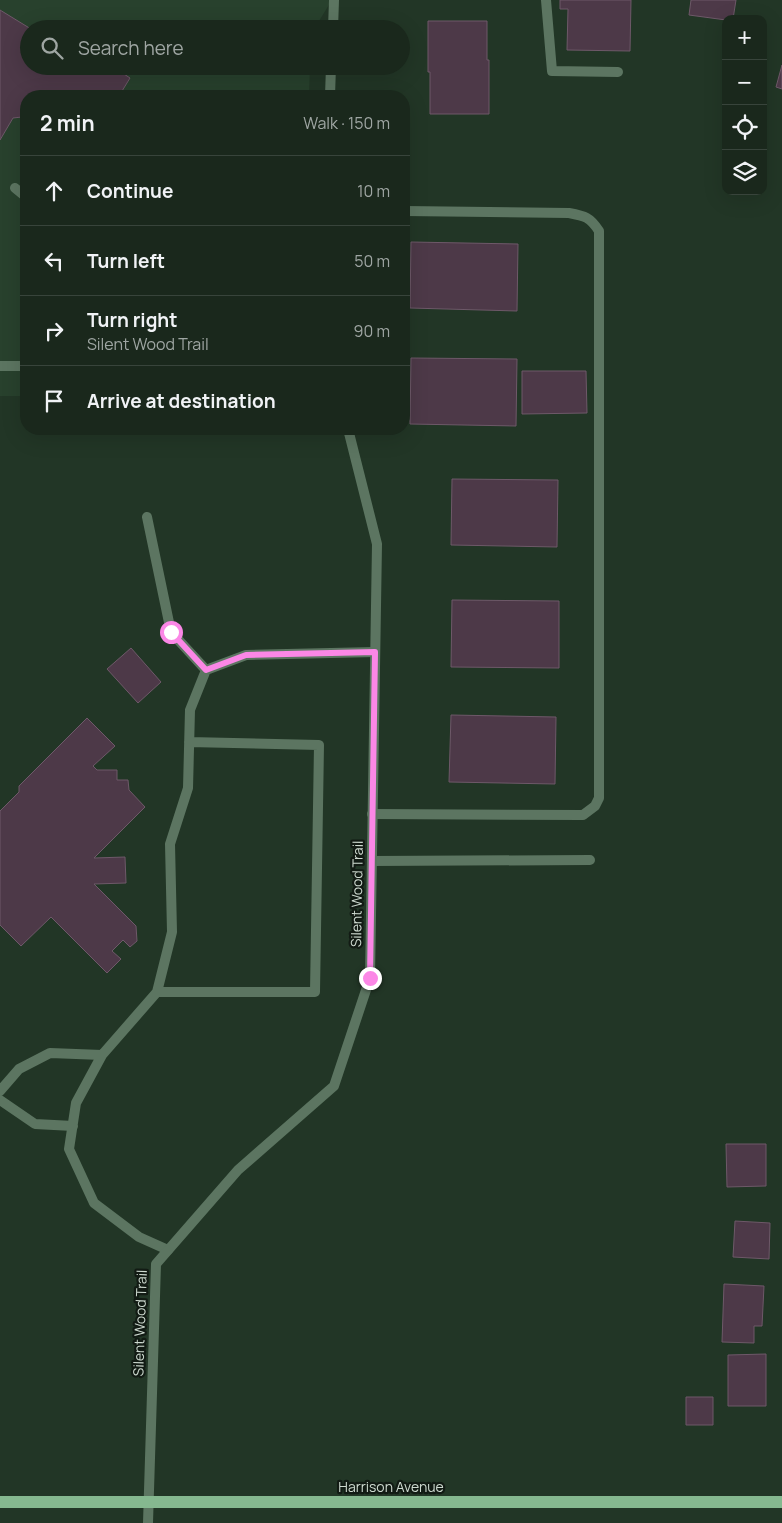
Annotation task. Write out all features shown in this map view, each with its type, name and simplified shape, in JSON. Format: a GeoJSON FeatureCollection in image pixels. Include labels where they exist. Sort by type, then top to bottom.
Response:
{"type":"FeatureCollection","features":[{"type":"Feature","properties":{"kind":"main road","name":"Harrison Avenue"},"geometry":{"type":"LineString","coordinates":[[0,1502],[782,1502]]}},
{"type":"Feature","properties":{"kind":"street"},"geometry":{"type":"LineString","coordinates":[[333,20],[334,0]]}},
{"type":"Feature","properties":{"kind":"street"},"geometry":{"type":"LineString","coordinates":[[546,0],[552,71],[618,72]]}},
{"type":"Feature","properties":{"kind":"street"},"geometry":{"type":"LineString","coordinates":[[330,90],[331,75]]}},
{"type":"Feature","properties":{"kind":"street"},"geometry":{"type":"LineString","coordinates":[[14,188],[20,192]]}},
{"type":"Feature","properties":{"kind":"street"},"geometry":{"type":"LineString","coordinates":[[372,814],[583,815],[595,806],[599,798],[599,230],[584,215],[569,213],[410,211]]}},
{"type":"Feature","properties":{"kind":"street"},"geometry":{"type":"LineString","coordinates":[[0,366],[20,366]]}},
{"type":"Feature","properties":{"kind":"street","name":"Silent Wood Trail"},"geometry":{"type":"LineString","coordinates":[[148,1523],[156,1264],[238,1170],[334,1086],[370,978],[377,544],[350,435]]}},
{"type":"Feature","properties":{"kind":"street"},"geometry":{"type":"LineString","coordinates":[[147,517],[171,632],[206,670]]}},
{"type":"Feature","properties":{"kind":"street"},"geometry":{"type":"LineString","coordinates":[[168,1250],[139,1236],[94,1203],[69,1149],[76,1104],[102,1055],[157,992],[172,932],[170,844],[188,788],[190,710],[206,670],[246,655],[375,652]]}},
{"type":"Feature","properties":{"kind":"street"},"geometry":{"type":"LineString","coordinates":[[157,992],[315,992],[319,745],[189,742]]}},
{"type":"Feature","properties":{"kind":"street"},"geometry":{"type":"LineString","coordinates":[[372,861],[590,860]]}},
{"type":"Feature","properties":{"kind":"street"},"geometry":{"type":"LineString","coordinates":[[0,1091],[19,1069],[50,1053],[102,1055]]}},
{"type":"Feature","properties":{"kind":"street"},"geometry":{"type":"LineString","coordinates":[[0,1100],[35,1124],[73,1126]]}},
{"type":"Feature","properties":{"kind":"shaded area"},"geometry":{"type":"Polygon","coordinates":[[[0,0],[332,0],[320,20],[20,20],[20,75],[310,75],[309,90],[20,90],[20,396],[0,396],[0,0]]]}},
{"type":"Feature","properties":{"kind":"building"},"geometry":{"type":"Polygon","coordinates":[[[560,0],[631,0],[630,51],[567,50],[568,9],[560,9],[560,0]]]}},
{"type":"Feature","properties":{"kind":"building"},"geometry":{"type":"Polygon","coordinates":[[[691,0],[736,0],[734,15],[722,15],[722,19],[689,15],[691,0]]]}},
{"type":"Feature","properties":{"kind":"building"},"geometry":{"type":"Polygon","coordinates":[[[0,10],[20,22],[20,75],[126,75],[130,78],[123,90],[20,90],[20,117],[13,118],[0,140],[0,10]]]}},
{"type":"Feature","properties":{"kind":"building"},"geometry":{"type":"Polygon","coordinates":[[[428,21],[487,21],[489,114],[430,114],[428,21]]]}},
{"type":"Feature","properties":{"kind":"building"},"geometry":{"type":"Polygon","coordinates":[[[782,65],[782,89],[776,87],[782,65]]]}},
{"type":"Feature","properties":{"kind":"building"},"geometry":{"type":"Polygon","coordinates":[[[411,242],[518,244],[517,311],[410,308],[411,242]]]}},
{"type":"Feature","properties":{"kind":"building"},"geometry":{"type":"Polygon","coordinates":[[[411,358],[517,359],[516,426],[410,424],[411,358]]]}},
{"type":"Feature","properties":{"kind":"building"},"geometry":{"type":"Polygon","coordinates":[[[522,371],[586,371],[587,413],[522,414],[522,371]]]}},
{"type":"Feature","properties":{"kind":"building"},"geometry":{"type":"Polygon","coordinates":[[[452,479],[558,480],[557,547],[451,545],[452,479]]]}},
{"type":"Feature","properties":{"kind":"building"},"geometry":{"type":"Polygon","coordinates":[[[452,600],[559,601],[559,668],[451,667],[452,600]]]}},
{"type":"Feature","properties":{"kind":"building"},"geometry":{"type":"Polygon","coordinates":[[[131,648],[161,682],[138,703],[107,669],[131,648]]]}},
{"type":"Feature","properties":{"kind":"building"},"geometry":{"type":"Polygon","coordinates":[[[451,715],[556,717],[555,784],[449,782],[451,715]]]}},
{"type":"Feature","properties":{"kind":"building"},"geometry":{"type":"Polygon","coordinates":[[[87,718],[115,746],[93,766],[97,770],[117,770],[117,780],[128,780],[129,790],[145,807],[94,858],[125,857],[126,883],[94,884],[136,926],[137,941],[130,947],[123,940],[112,951],[121,959],[107,973],[51,917],[21,946],[0,925],[0,811],[19,792],[19,786],[87,718]]]}},
{"type":"Feature","properties":{"kind":"building"},"geometry":{"type":"Polygon","coordinates":[[[726,1144],[766,1144],[766,1186],[727,1187],[726,1144]]]}},
{"type":"Feature","properties":{"kind":"building"},"geometry":{"type":"Polygon","coordinates":[[[735,1221],[770,1223],[769,1259],[733,1257],[735,1221]]]}},
{"type":"Feature","properties":{"kind":"building"},"geometry":{"type":"Polygon","coordinates":[[[724,1284],[764,1286],[762,1326],[754,1326],[754,1343],[722,1342],[724,1284]]]}},
{"type":"Feature","properties":{"kind":"building"},"geometry":{"type":"Polygon","coordinates":[[[766,1354],[766,1406],[728,1406],[728,1355],[766,1354]]]}},
{"type":"Feature","properties":{"kind":"building"},"geometry":{"type":"Polygon","coordinates":[[[686,1397],[713,1397],[713,1425],[686,1425],[686,1397]]]}},
{"type":"Feature","properties":{"kind":"route"},"geometry":{"type":"LineString","coordinates":[[171,632],[206,670],[246,655],[375,652],[370,978]]}}]}
